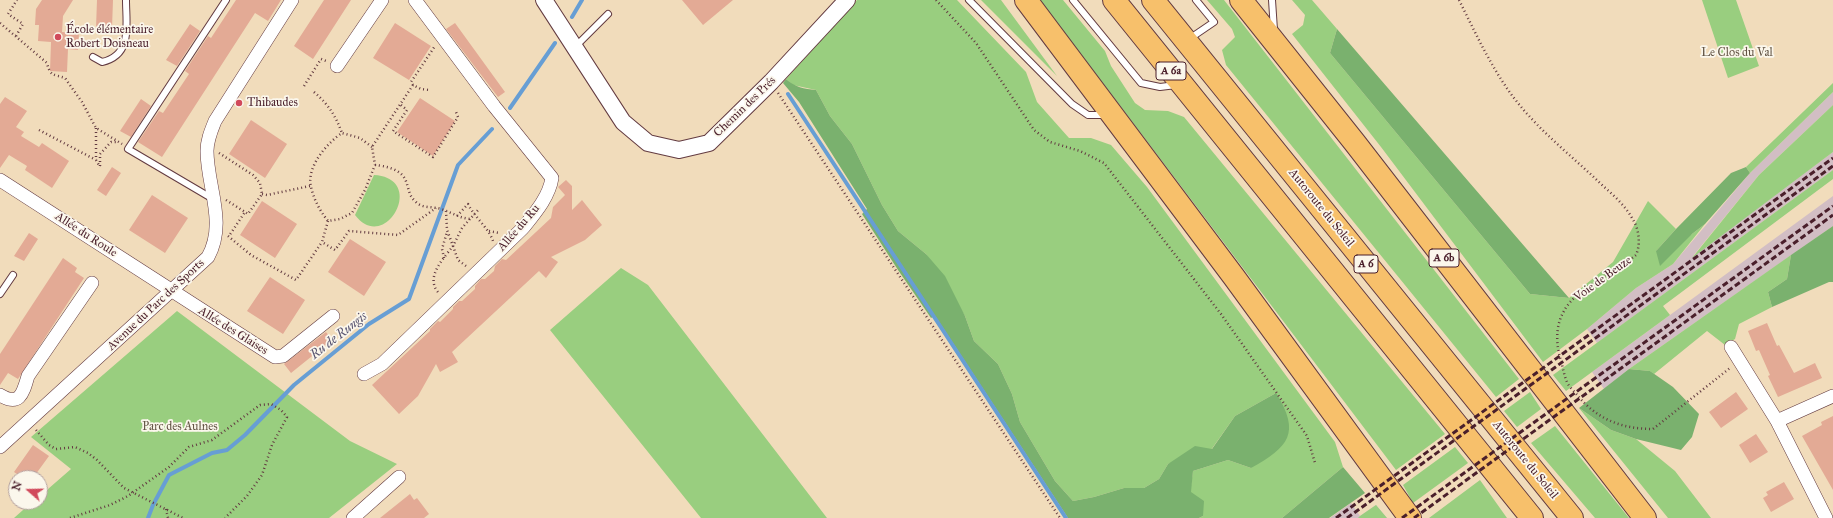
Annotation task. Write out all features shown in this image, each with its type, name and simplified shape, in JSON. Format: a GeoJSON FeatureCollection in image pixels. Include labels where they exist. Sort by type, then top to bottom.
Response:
{"type":"FeatureCollection","features":[{"type":"Feature","properties":{"kind":"highway"},"geometry":{"type":"LineString","coordinates":[[1026,0],[1238,283],[1410,518]]}},
{"type":"Feature","properties":{"kind":"highway","name":"A 6a"},"geometry":{"type":"LineString","coordinates":[[1114,0],[1229,142]]}},
{"type":"Feature","properties":{"kind":"highway","name":"A 6b"},"geometry":{"type":"LineString","coordinates":[[1241,0],[1275,41],[1645,518]]}},
{"type":"Feature","properties":{"kind":"highway","name":"Autoroute du Soleil"},"geometry":{"type":"LineString","coordinates":[[1157,5],[1572,518]]}},
{"type":"Feature","properties":{"kind":"highway","name":"A 6"},"geometry":{"type":"LineString","coordinates":[[1229,142],[1532,518]]}},
{"type":"Feature","properties":{"kind":"street","name":"Avenue du Parc des Sports"},"geometry":{"type":"LineString","coordinates":[[0,447],[172,292],[208,257],[222,236],[213,196],[207,151],[210,134],[215,121],[292,0]]}},
{"type":"Feature","properties":{"kind":"street"},"geometry":{"type":"LineString","coordinates":[[337,66],[382,0]]}},
{"type":"Feature","properties":{"kind":"street","name":"Allée du Ru"},"geometry":{"type":"LineString","coordinates":[[364,374],[382,364],[523,228],[541,204],[551,187],[552,178],[494,106],[415,0]]}},
{"type":"Feature","properties":{"kind":"street","name":"Chemin des Prés"},"geometry":{"type":"LineString","coordinates":[[544,0],[623,122],[648,143],[679,150],[709,143],[771,82],[847,0]]}},
{"type":"Feature","properties":{"kind":"street","name":"Allée du Roule"},"geometry":{"type":"LineString","coordinates":[[0,180],[172,292]]}},
{"type":"Feature","properties":{"kind":"street"},"geometry":{"type":"LineString","coordinates":[[0,395],[13,401],[19,397],[24,390],[28,376],[92,283]]}},
{"type":"Feature","properties":{"kind":"street","name":"Allée des Glaises"},"geometry":{"type":"LineString","coordinates":[[172,292],[275,357],[283,356],[333,316]]}},
{"type":"Feature","properties":{"kind":"street"},"geometry":{"type":"LineString","coordinates":[[1731,347],[1777,421],[1826,518]]}},
{"type":"Feature","properties":{"kind":"street"},"geometry":{"type":"LineString","coordinates":[[1777,421],[1833,396]]}},
{"type":"Feature","properties":{"kind":"street"},"geometry":{"type":"LineString","coordinates":[[353,518],[399,477]]}},
{"type":"Feature","properties":{"kind":"lane"},"geometry":{"type":"LineString","coordinates":[[93,57],[102,62],[112,60],[120,53],[125,43],[126,0]]}},
{"type":"Feature","properties":{"kind":"lane"},"geometry":{"type":"LineString","coordinates":[[213,196],[128,149],[226,0]]}},
{"type":"Feature","properties":{"kind":"lane"},"geometry":{"type":"LineString","coordinates":[[969,0],[1072,104],[1088,115],[1112,115]]}},
{"type":"Feature","properties":{"kind":"lane"},"geometry":{"type":"LineString","coordinates":[[1073,0],[1141,83],[1160,87],[1182,84]]}},
{"type":"Feature","properties":{"kind":"lane"},"geometry":{"type":"LineString","coordinates":[[1186,41],[1214,22],[1196,0]]}},
{"type":"Feature","properties":{"kind":"lane"},"geometry":{"type":"LineString","coordinates":[[1272,0],[1275,41]]}},
{"type":"Feature","properties":{"kind":"lane"},"geometry":{"type":"LineString","coordinates":[[575,47],[608,14]]}},
{"type":"Feature","properties":{"kind":"lane"},"geometry":{"type":"LineString","coordinates":[[0,294],[13,275]]}},
{"type":"Feature","properties":{"kind":"path"},"geometry":{"type":"LineString","coordinates":[[16,36],[23,24],[8,14],[17,0]]}},
{"type":"Feature","properties":{"kind":"path"},"geometry":{"type":"LineString","coordinates":[[936,0],[976,43],[1034,130],[1050,142],[1080,151],[1104,163],[1230,326],[1307,436],[1315,463]]}},
{"type":"Feature","properties":{"kind":"path","name":"Voie de Beuze"},"geometry":{"type":"LineString","coordinates":[[1459,0],[1491,63],[1513,97],[1534,124],[1568,152],[1622,204],[1633,219],[1635,225],[1639,247],[1636,256],[1582,292],[1563,312],[1556,345],[1567,383],[1587,406],[1606,420],[1622,426],[1637,429],[1653,429],[1739,360]]}},
{"type":"Feature","properties":{"kind":"path"},"geometry":{"type":"LineString","coordinates":[[0,23],[47,63],[49,72],[52,75],[65,78],[82,102],[96,128],[96,160],[100,167],[100,154],[111,142],[119,142],[96,128]]}},
{"type":"Feature","properties":{"kind":"path"},"geometry":{"type":"LineString","coordinates":[[328,221],[340,219],[352,213],[365,190],[375,165],[372,146],[401,105],[413,85],[411,82],[435,45],[431,38],[436,28]]}},
{"type":"Feature","properties":{"kind":"path"},"geometry":{"type":"LineString","coordinates":[[304,86],[322,59],[337,66]]}},
{"type":"Feature","properties":{"kind":"path"},"geometry":{"type":"LineString","coordinates":[[771,82],[1060,518]]}},
{"type":"Feature","properties":{"kind":"path"},"geometry":{"type":"LineString","coordinates":[[413,85],[421,90],[429,90]]}},
{"type":"Feature","properties":{"kind":"path"},"geometry":{"type":"LineString","coordinates":[[314,92],[327,103],[336,117],[342,133]]}},
{"type":"Feature","properties":{"kind":"path"},"geometry":{"type":"LineString","coordinates":[[401,105],[407,110],[392,132],[433,157],[458,117],[456,112]]}},
{"type":"Feature","properties":{"kind":"path"},"geometry":{"type":"LineString","coordinates":[[39,130],[96,160]]}},
{"type":"Feature","properties":{"kind":"path"},"geometry":{"type":"LineString","coordinates":[[342,133],[360,138],[372,146]]}},
{"type":"Feature","properties":{"kind":"path"},"geometry":{"type":"LineString","coordinates":[[328,221],[318,208],[310,186],[312,174],[316,164],[333,140],[342,133]]}},
{"type":"Feature","properties":{"kind":"path"},"geometry":{"type":"LineString","coordinates":[[207,151],[220,154],[253,175],[260,183],[262,194],[248,214],[213,196]]}},
{"type":"Feature","properties":{"kind":"path"},"geometry":{"type":"LineString","coordinates":[[375,165],[386,166],[396,171],[405,179],[409,193],[415,202],[426,208],[440,208],[456,216],[470,219]]}},
{"type":"Feature","properties":{"kind":"path"},"geometry":{"type":"LineString","coordinates":[[262,194],[267,195],[310,186]]}},
{"type":"Feature","properties":{"kind":"path"},"geometry":{"type":"LineString","coordinates":[[456,216],[468,204],[475,215],[489,231],[498,253]]}},
{"type":"Feature","properties":{"kind":"path"},"geometry":{"type":"LineString","coordinates":[[322,242],[335,250],[348,231],[398,235],[436,208]]}},
{"type":"Feature","properties":{"kind":"path"},"geometry":{"type":"LineString","coordinates":[[446,302],[435,288],[434,283],[438,266],[453,246],[462,228],[479,209]]}},
{"type":"Feature","properties":{"kind":"path"},"geometry":{"type":"LineString","coordinates":[[446,211],[447,230],[458,260],[475,274]]}},
{"type":"Feature","properties":{"kind":"path"},"geometry":{"type":"LineString","coordinates":[[245,212],[222,236],[251,255],[296,280],[322,242],[328,221]]}},
{"type":"Feature","properties":{"kind":"path"},"geometry":{"type":"LineString","coordinates":[[444,258],[442,249],[447,230]]}},
{"type":"Feature","properties":{"kind":"path"},"geometry":{"type":"LineString","coordinates":[[70,518],[110,505],[133,493],[169,467],[189,448],[212,440],[260,405],[271,404],[281,410],[287,417],[272,445],[262,475],[227,518]]}},
{"type":"Feature","properties":{"kind":"path"},"geometry":{"type":"LineString","coordinates":[[28,421],[49,445],[56,449],[75,447],[88,453],[97,460],[124,488],[148,499],[182,518]]}},
{"type":"Feature","properties":{"kind":"path"},"geometry":{"type":"LineString","coordinates":[[166,509],[168,518]]}},
{"type":"Feature","properties":{"kind":"shaded area"},"geometry":{"type":"Polygon","coordinates":[[[1833,92],[1833,105],[1759,175],[1693,256],[1833,152],[1833,170],[1597,343],[1587,329],[1636,288],[1673,264],[1750,173],[1833,92]]]}},
{"type":"Feature","properties":{"kind":"shaded area"},"geometry":{"type":"Polygon","coordinates":[[[1833,196],[1833,226],[1629,369],[1604,389],[1592,372],[1833,196]]]}},
{"type":"Feature","properties":{"kind":"shaded area"},"geometry":{"type":"Polygon","coordinates":[[[1351,503],[1360,516],[1376,505],[1387,518],[1330,518],[1351,503]]]}},
{"type":"Feature","properties":{"kind":"green space"},"geometry":{"type":"Polygon","coordinates":[[[857,0],[957,0],[1026,72],[1037,102],[1069,138],[1091,138],[1111,145],[1147,187],[1335,442],[1343,467],[1282,518],[1199,518],[1203,516],[1190,492],[1193,471],[1228,460],[1251,468],[1276,393],[1235,416],[1211,450],[1168,464],[1159,479],[1144,488],[1124,488],[1094,497],[1073,501],[1055,481],[1020,422],[1012,394],[998,364],[974,341],[965,316],[926,254],[898,231],[882,205],[852,144],[830,116],[816,90],[793,85],[786,79],[857,0]]]}},
{"type":"Feature","properties":{"kind":"green space"},"geometry":{"type":"Polygon","coordinates":[[[981,0],[1001,0],[1057,76],[981,0]]]}},
{"type":"Feature","properties":{"kind":"green space"},"geometry":{"type":"Polygon","coordinates":[[[1040,0],[1063,0],[1105,51],[1111,66],[1135,103],[1145,110],[1168,111],[1184,117],[1445,434],[1396,470],[1040,0]]]}},
{"type":"Feature","properties":{"kind":"green space"},"geometry":{"type":"Polygon","coordinates":[[[1207,0],[1224,0],[1519,379],[1496,397],[1226,65],[1222,50],[1235,37],[1232,29],[1207,0]]]}},
{"type":"Feature","properties":{"kind":"green space"},"geometry":{"type":"Polygon","coordinates":[[[1292,0],[1312,0],[1337,29],[1330,53],[1530,294],[1569,298],[1613,262],[1648,201],[1676,229],[1656,251],[1692,234],[1705,224],[1673,264],[1636,288],[1587,329],[1543,362],[1381,147],[1292,34],[1303,25],[1305,15],[1292,0]]]}},
{"type":"Feature","properties":{"kind":"green space","name":"Le Clos du Val"},"geometry":{"type":"Polygon","coordinates":[[[1702,0],[1736,0],[1759,66],[1728,78],[1702,0]]]}},
{"type":"Feature","properties":{"kind":"green space"},"geometry":{"type":"Polygon","coordinates":[[[1337,29],[1569,298],[1530,294],[1330,53],[1337,29]]]}},
{"type":"Feature","properties":{"kind":"green space"},"geometry":{"type":"Polygon","coordinates":[[[786,79],[800,87],[816,90],[830,116],[852,144],[882,205],[898,231],[926,254],[945,276],[965,316],[974,341],[998,364],[1012,394],[1020,422],[1055,481],[1073,501],[1094,497],[1124,488],[1144,488],[1159,479],[1168,464],[1195,446],[1212,449],[1235,416],[1276,393],[1284,407],[1288,419],[1289,429],[1287,438],[1282,446],[1251,468],[1228,460],[1193,471],[1191,492],[1204,501],[1203,516],[1199,518],[1068,518],[935,316],[931,318],[862,214],[867,209],[799,102],[783,83],[786,79]]]}},
{"type":"Feature","properties":{"kind":"green space"},"geometry":{"type":"Polygon","coordinates":[[[1833,83],[1833,92],[1750,173],[1746,167],[1833,83]]]}},
{"type":"Feature","properties":{"kind":"green space"},"geometry":{"type":"Polygon","coordinates":[[[1833,105],[1833,152],[1692,258],[1759,175],[1833,105]]]}},
{"type":"Feature","properties":{"kind":"green space"},"geometry":{"type":"Polygon","coordinates":[[[1746,167],[1750,173],[1705,224],[1692,234],[1660,266],[1656,251],[1731,173],[1746,167]]]}},
{"type":"Feature","properties":{"kind":"green space"},"geometry":{"type":"Polygon","coordinates":[[[1833,170],[1833,179],[1663,306],[1670,315],[1566,391],[1553,375],[1833,170]]]}},
{"type":"Feature","properties":{"kind":"green space"},"geometry":{"type":"Polygon","coordinates":[[[374,175],[390,179],[398,188],[400,200],[396,211],[388,221],[378,226],[367,225],[355,215],[374,175]]]}},
{"type":"Feature","properties":{"kind":"green space"},"geometry":{"type":"Polygon","coordinates":[[[1833,226],[1833,282],[1829,282],[1772,307],[1768,292],[1787,279],[1791,255],[1833,226]]]}},
{"type":"Feature","properties":{"kind":"green space"},"geometry":{"type":"Polygon","coordinates":[[[1791,255],[1787,279],[1768,292],[1772,307],[1739,324],[1735,339],[1725,345],[1707,331],[1654,374],[1650,371],[1629,369],[1791,255]]]}},
{"type":"Feature","properties":{"kind":"green space"},"geometry":{"type":"Polygon","coordinates":[[[621,268],[648,285],[827,518],[701,518],[550,330],[621,268]]]}},
{"type":"Feature","properties":{"kind":"green space","name":"Parc des Aulnes"},"geometry":{"type":"Polygon","coordinates":[[[177,311],[350,441],[397,464],[329,518],[14,518],[23,510],[48,510],[48,489],[71,469],[31,437],[177,311]]]}},
{"type":"Feature","properties":{"kind":"green space"},"geometry":{"type":"Polygon","coordinates":[[[1629,369],[1650,371],[1673,387],[1699,414],[1692,437],[1681,450],[1636,439],[1611,430],[1579,408],[1629,369]]]}},
{"type":"Feature","properties":{"kind":"green space"},"geometry":{"type":"Polygon","coordinates":[[[1530,392],[1541,409],[1517,427],[1504,411],[1530,392]]]}},
{"type":"Feature","properties":{"kind":"green space"},"geometry":{"type":"Polygon","coordinates":[[[1579,408],[1611,430],[1636,439],[1675,471],[1711,518],[1668,518],[1579,408]]]}},
{"type":"Feature","properties":{"kind":"green space"},"geometry":{"type":"Polygon","coordinates":[[[1555,426],[1629,518],[1595,518],[1531,443],[1555,426]]]}},
{"type":"Feature","properties":{"kind":"green space"},"geometry":{"type":"Polygon","coordinates":[[[1455,447],[1468,463],[1413,503],[1403,485],[1455,447]]]}},
{"type":"Feature","properties":{"kind":"green space"},"geometry":{"type":"Polygon","coordinates":[[[1343,467],[1365,493],[1329,518],[1282,518],[1343,467]]]}},
{"type":"Feature","properties":{"kind":"green space"},"geometry":{"type":"Polygon","coordinates":[[[1480,480],[1507,518],[1429,518],[1480,480]]]}},
{"type":"Feature","properties":{"kind":"green space"},"geometry":{"type":"Polygon","coordinates":[[[1376,505],[1387,518],[1358,518],[1360,516],[1376,505]]]}},
{"type":"Feature","properties":{"kind":"building","name":"École élémentaire Robert Doisneau"},"geometry":{"type":"Polygon","coordinates":[[[42,0],[73,0],[63,16],[62,32],[79,33],[78,50],[68,49],[67,72],[50,71],[51,42],[38,41],[39,25],[35,25],[36,9],[42,0]]]}},
{"type":"Feature","properties":{"kind":"building"},"geometry":{"type":"Polygon","coordinates":[[[97,0],[113,0],[112,28],[96,28],[97,0]]]}},
{"type":"Feature","properties":{"kind":"building"},"geometry":{"type":"Polygon","coordinates":[[[236,0],[281,0],[268,21],[255,13],[162,157],[138,142],[159,111],[163,113],[189,74],[185,71],[208,36],[211,38],[236,0]]]}},
{"type":"Feature","properties":{"kind":"building"},"geometry":{"type":"Polygon","coordinates":[[[324,0],[351,0],[313,59],[294,46],[324,0]]]}},
{"type":"Feature","properties":{"kind":"building"},"geometry":{"type":"Polygon","coordinates":[[[682,0],[733,0],[703,25],[682,0]]]}},
{"type":"Feature","properties":{"kind":"building"},"geometry":{"type":"Polygon","coordinates":[[[395,23],[431,46],[409,80],[373,58],[395,23]]]}},
{"type":"Feature","properties":{"kind":"building"},"geometry":{"type":"Polygon","coordinates":[[[455,23],[505,92],[498,97],[446,29],[455,23]]]}},
{"type":"Feature","properties":{"kind":"building"},"geometry":{"type":"Polygon","coordinates":[[[190,24],[200,31],[177,66],[166,60],[190,24]]]}},
{"type":"Feature","properties":{"kind":"building"},"geometry":{"type":"Polygon","coordinates":[[[5,97],[27,111],[16,127],[24,132],[21,136],[39,147],[42,143],[69,161],[52,188],[25,170],[27,166],[9,155],[0,168],[0,104],[5,97]]]}},
{"type":"Feature","properties":{"kind":"building"},"geometry":{"type":"Polygon","coordinates":[[[420,98],[455,121],[433,156],[397,132],[420,98]]]}},
{"type":"Feature","properties":{"kind":"building"},"geometry":{"type":"Polygon","coordinates":[[[141,99],[151,106],[131,137],[120,131],[141,99]]]}},
{"type":"Feature","properties":{"kind":"building"},"geometry":{"type":"Polygon","coordinates":[[[251,120],[287,144],[265,178],[229,154],[251,120]]]}},
{"type":"Feature","properties":{"kind":"building"},"geometry":{"type":"Polygon","coordinates":[[[112,167],[121,173],[106,196],[97,190],[112,167]]]}},
{"type":"Feature","properties":{"kind":"building"},"geometry":{"type":"Polygon","coordinates":[[[566,180],[572,186],[572,210],[582,200],[602,225],[585,240],[551,257],[558,262],[546,278],[539,271],[452,352],[458,362],[440,372],[436,364],[418,396],[399,414],[372,385],[430,331],[430,329],[438,321],[440,322],[459,301],[462,301],[475,289],[475,286],[481,279],[485,279],[494,271],[495,266],[502,259],[506,260],[551,218],[553,207],[565,195],[558,187],[566,180]]]}},
{"type":"Feature","properties":{"kind":"building"},"geometry":{"type":"Polygon","coordinates":[[[152,195],[188,218],[165,253],[129,230],[152,195]]]}},
{"type":"Feature","properties":{"kind":"building"},"geometry":{"type":"Polygon","coordinates":[[[262,201],[297,224],[275,258],[240,235],[262,201]]]}},
{"type":"Feature","properties":{"kind":"building"},"geometry":{"type":"Polygon","coordinates":[[[29,233],[38,239],[24,261],[14,256],[29,233]]]}},
{"type":"Feature","properties":{"kind":"building"},"geometry":{"type":"Polygon","coordinates":[[[350,239],[386,262],[364,296],[328,272],[350,239]]]}},
{"type":"Feature","properties":{"kind":"building"},"geometry":{"type":"Polygon","coordinates":[[[63,258],[77,268],[75,272],[84,278],[18,379],[8,373],[0,385],[0,354],[63,258]]]}},
{"type":"Feature","properties":{"kind":"building"},"geometry":{"type":"Polygon","coordinates":[[[270,277],[305,300],[283,334],[247,311],[270,277]]]}},
{"type":"Feature","properties":{"kind":"building"},"geometry":{"type":"Polygon","coordinates":[[[1767,323],[1777,346],[1779,345],[1794,373],[1815,363],[1822,378],[1778,397],[1768,376],[1770,375],[1759,350],[1756,351],[1748,331],[1767,323]]]}},
{"type":"Feature","properties":{"kind":"building"},"geometry":{"type":"Polygon","coordinates":[[[326,332],[332,340],[291,373],[284,364],[326,332]]]}},
{"type":"Feature","properties":{"kind":"building"},"geometry":{"type":"Polygon","coordinates":[[[1736,392],[1748,409],[1721,428],[1709,412],[1736,392]]]}},
{"type":"Feature","properties":{"kind":"building"},"geometry":{"type":"Polygon","coordinates":[[[1833,416],[1833,490],[1802,436],[1822,425],[1821,422],[1833,416]]]}},
{"type":"Feature","properties":{"kind":"building"},"geometry":{"type":"Polygon","coordinates":[[[1756,434],[1768,452],[1750,463],[1739,445],[1756,434]]]}},
{"type":"Feature","properties":{"kind":"building"},"geometry":{"type":"Polygon","coordinates":[[[33,445],[49,456],[39,470],[15,470],[33,445]]]}},
{"type":"Feature","properties":{"kind":"building"},"geometry":{"type":"Polygon","coordinates":[[[1784,482],[1794,499],[1771,512],[1763,498],[1768,495],[1766,492],[1784,482]]]}},
{"type":"Feature","properties":{"kind":"building"},"geometry":{"type":"Polygon","coordinates":[[[410,494],[414,500],[417,498],[429,514],[424,518],[380,518],[410,494]]]}},
{"type":"Feature","properties":{"kind":"waterway","name":"Ru de Rungis"},"geometry":{"type":"LineString","coordinates":[[572,17],[582,0]]}},
{"type":"Feature","properties":{"kind":"waterway","name":"Ru de Rungis"},"geometry":{"type":"LineString","coordinates":[[510,108],[555,43]]}},
{"type":"Feature","properties":{"kind":"waterway"},"geometry":{"type":"LineString","coordinates":[[788,94],[1066,518]]}},
{"type":"Feature","properties":{"kind":"waterway","name":"Ru de Rungis"},"geometry":{"type":"LineString","coordinates":[[148,518],[153,505],[169,475],[212,453],[227,450],[245,435],[294,385],[369,324],[409,299],[458,165],[492,129]]}},
{"type":"Feature","properties":{"kind":"railway"},"geometry":{"type":"LineString","coordinates":[[1336,518],[1833,158]]}},
{"type":"Feature","properties":{"kind":"railway"},"geometry":{"type":"LineString","coordinates":[[1347,518],[1833,166]]}},
{"type":"Feature","properties":{"kind":"railway"},"geometry":{"type":"LineString","coordinates":[[1402,518],[1833,206]]}},
{"type":"Feature","properties":{"kind":"railway"},"geometry":{"type":"LineString","coordinates":[[1414,518],[1833,215]]}},
{"type":"Feature","properties":{"kind":"place","name":"École élémentaire Robert Doisneau"},"geometry":{"type":"Point","coordinates":[58,37]}},
{"type":"Feature","properties":{"kind":"place","name":"Thibaudes"},"geometry":{"type":"Point","coordinates":[239,103]}}]}
